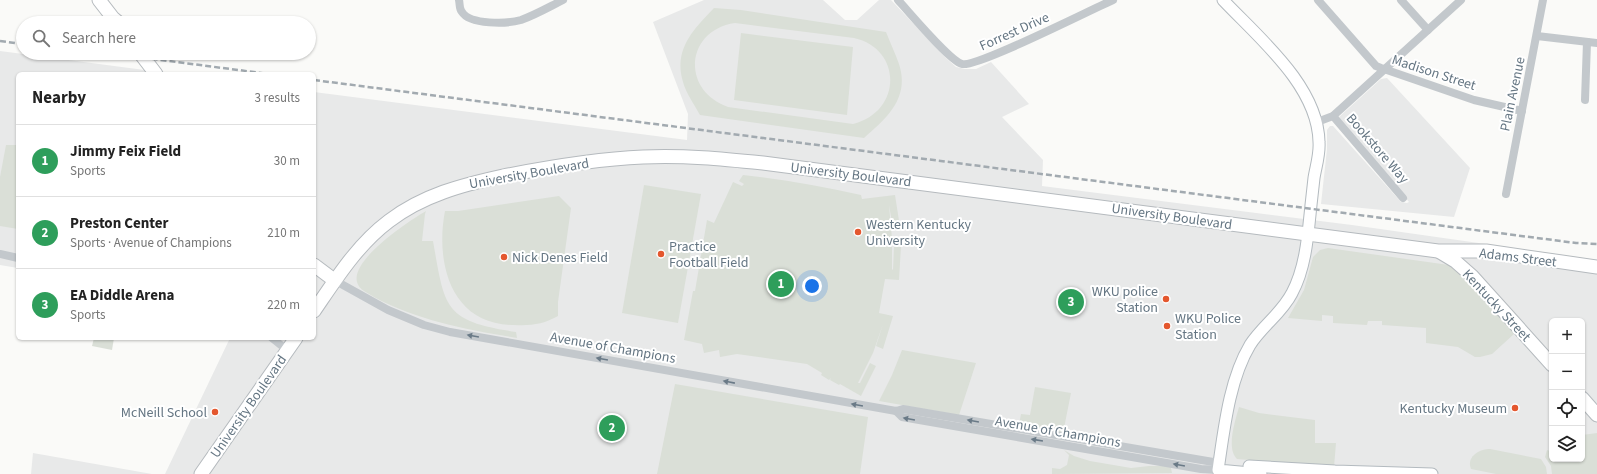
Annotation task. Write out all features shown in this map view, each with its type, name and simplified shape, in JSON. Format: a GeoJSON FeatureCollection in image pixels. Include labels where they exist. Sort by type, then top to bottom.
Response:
{"type":"FeatureCollection","features":[{"type":"Feature","properties":{"kind":"main road"},"geometry":{"type":"LineString","coordinates":[[99,0],[111,16]]}},
{"type":"Feature","properties":{"kind":"main road"},"geometry":{"type":"LineString","coordinates":[[108,0],[117,16]]}},
{"type":"Feature","properties":{"kind":"main road"},"geometry":{"type":"LineString","coordinates":[[145,60],[154,72]]}},
{"type":"Feature","properties":{"kind":"main road","name":"University Boulevard"},"geometry":{"type":"LineString","coordinates":[[316,308],[346,264],[380,228],[410,207],[437,194],[469,184],[535,170],[592,161],[636,157],[697,157],[764,163],[1438,251]]}},
{"type":"Feature","properties":{"kind":"main road","name":"Adams Street"},"geometry":{"type":"LineString","coordinates":[[1438,251],[1486,251],[1597,267]]}},
{"type":"Feature","properties":{"kind":"main road","name":"Kentucky Street"},"geometry":{"type":"LineString","coordinates":[[1438,251],[1455,261],[1472,276],[1549,362]]}},
{"type":"Feature","properties":{"kind":"main road"},"geometry":{"type":"LineString","coordinates":[[316,266],[334,280]]}},
{"type":"Feature","properties":{"kind":"main road","name":"University Boulevard"},"geometry":{"type":"LineString","coordinates":[[200,474],[294,340]]}},
{"type":"Feature","properties":{"kind":"main road"},"geometry":{"type":"LineString","coordinates":[[1585,401],[1597,415]]}},
{"type":"Feature","properties":{"kind":"street"},"geometry":{"type":"LineString","coordinates":[[460,3],[462,13],[473,20],[503,22],[521,20],[563,0]]}},
{"type":"Feature","properties":{"kind":"street","name":"Forrest Drive"},"geometry":{"type":"LineString","coordinates":[[898,0],[949,54],[959,63],[968,64],[1020,43],[1113,0]]}},
{"type":"Feature","properties":{"kind":"street"},"geometry":{"type":"LineString","coordinates":[[1218,466],[1230,403],[1244,355],[1258,335],[1286,304],[1292,294],[1300,274],[1308,234],[1314,178],[1319,149],[1317,122],[1310,104],[1298,82],[1267,46],[1223,0]]}},
{"type":"Feature","properties":{"kind":"street","name":"Madison Street"},"geometry":{"type":"LineString","coordinates":[[1318,0],[1376,66],[1474,100],[1522,112]]}},
{"type":"Feature","properties":{"kind":"street"},"geometry":{"type":"LineString","coordinates":[[1401,0],[1428,30]]}},
{"type":"Feature","properties":{"kind":"street"},"geometry":{"type":"LineString","coordinates":[[1317,122],[1333,116],[1461,0]]}},
{"type":"Feature","properties":{"kind":"street","name":"Plain Avenue"},"geometry":{"type":"LineString","coordinates":[[1506,194],[1538,36],[1543,0]]}},
{"type":"Feature","properties":{"kind":"street"},"geometry":{"type":"LineString","coordinates":[[1538,36],[1597,43]]}},
{"type":"Feature","properties":{"kind":"street"},"geometry":{"type":"LineString","coordinates":[[1585,100],[1587,42]]}},
{"type":"Feature","properties":{"kind":"street","name":"Bookstore Way"},"geometry":{"type":"LineString","coordinates":[[1333,116],[1403,198]]}},
{"type":"Feature","properties":{"kind":"street"},"geometry":{"type":"LineString","coordinates":[[0,254],[16,258]]}},
{"type":"Feature","properties":{"kind":"street","name":"Avenue of Champions"},"geometry":{"type":"LineString","coordinates":[[334,280],[388,310],[424,325],[450,332],[896,412],[902,417],[1201,469],[1218,466]]}},
{"type":"Feature","properties":{"kind":"street"},"geometry":{"type":"LineString","coordinates":[[274,340],[287,350]]}},
{"type":"Feature","properties":{"kind":"street"},"geometry":{"type":"LineString","coordinates":[[1218,466],[1261,474]]}},
{"type":"Feature","properties":{"kind":"street"},"geometry":{"type":"LineString","coordinates":[[1218,466],[1432,474]]}},
{"type":"Feature","properties":{"kind":"shaded area","name":"Western Kentucky University"},"geometry":{"type":"Polygon","coordinates":[[[704,0],[823,0],[845,20],[857,20],[879,0],[891,0],[956,67],[976,69],[991,62],[1029,104],[1002,117],[1043,160],[1042,186],[1352,225],[1597,260],[1597,474],[165,474],[229,340],[316,340],[316,92],[687,140],[688,114],[653,22],[704,0]]]}},
{"type":"Feature","properties":{"kind":"shaded area"},"geometry":{"type":"Polygon","coordinates":[[[714,8],[741,10],[886,32],[899,64],[902,76],[899,97],[888,115],[864,138],[700,115],[684,86],[681,70],[681,59],[687,40],[714,8]],[[735,23],[719,28],[706,37],[699,48],[695,61],[696,75],[702,88],[713,99],[728,107],[853,124],[869,117],[881,107],[888,94],[890,81],[888,67],[881,54],[870,44],[854,38],[735,23]]]}},
{"type":"Feature","properties":{"kind":"shaded area"},"geometry":{"type":"Polygon","coordinates":[[[741,33],[853,47],[847,115],[734,100],[741,33]]]}},
{"type":"Feature","properties":{"kind":"shaded area"},"geometry":{"type":"Polygon","coordinates":[[[0,51],[16,53],[16,60],[68,60],[160,72],[16,72],[16,268],[0,265],[0,51]]]}},
{"type":"Feature","properties":{"kind":"shaded area"},"geometry":{"type":"Polygon","coordinates":[[[1387,78],[1470,168],[1454,217],[1321,204],[1327,149],[1327,130],[1330,126],[1333,126],[1401,202],[1409,202],[1339,117],[1381,79],[1387,78]]]}},
{"type":"Feature","properties":{"kind":"shaded area"},"geometry":{"type":"Polygon","coordinates":[[[6,145],[16,145],[16,229],[0,226],[0,177],[6,145]]]}},
{"type":"Feature","properties":{"kind":"shaded area"},"geometry":{"type":"Polygon","coordinates":[[[743,175],[832,189],[861,195],[862,199],[895,195],[900,227],[893,228],[889,205],[892,239],[892,269],[893,270],[894,247],[901,246],[899,280],[885,279],[879,313],[893,316],[883,349],[876,346],[883,324],[873,353],[858,383],[860,383],[870,363],[876,366],[861,396],[830,380],[831,378],[829,380],[821,375],[822,373],[807,364],[737,354],[720,357],[719,350],[704,353],[702,344],[684,340],[693,291],[695,291],[707,220],[714,223],[733,182],[742,186],[744,184],[739,181],[743,175]]]}},
{"type":"Feature","properties":{"kind":"shaded area","name":"Practice Football Field"},"geometry":{"type":"Polygon","coordinates":[[[644,185],[701,194],[678,323],[622,313],[644,185]]]}},
{"type":"Feature","properties":{"kind":"shaded area","name":"Nick Denes Field"},"geometry":{"type":"Polygon","coordinates":[[[559,196],[571,208],[558,302],[558,316],[542,323],[532,325],[514,325],[493,322],[475,314],[462,303],[452,288],[446,270],[443,251],[445,211],[458,211],[559,196]]]}},
{"type":"Feature","properties":{"kind":"shaded area"},"geometry":{"type":"Polygon","coordinates":[[[426,211],[422,241],[433,241],[441,282],[445,296],[452,308],[461,316],[474,323],[516,332],[517,338],[444,324],[408,312],[374,297],[358,285],[358,273],[363,263],[372,252],[395,232],[426,211]]]}},
{"type":"Feature","properties":{"kind":"shaded area"},"geometry":{"type":"Polygon","coordinates":[[[1328,248],[1449,265],[1458,270],[1514,330],[1514,334],[1492,354],[1475,357],[1458,347],[1426,343],[1426,328],[1382,325],[1382,321],[1368,321],[1367,325],[1333,323],[1333,316],[1322,315],[1322,321],[1288,318],[1304,290],[1313,257],[1320,250],[1328,248]]]}},
{"type":"Feature","properties":{"kind":"shaded area"},"geometry":{"type":"Polygon","coordinates":[[[94,340],[114,340],[112,350],[92,346],[94,340]]]}},
{"type":"Feature","properties":{"kind":"shaded area"},"geometry":{"type":"Polygon","coordinates":[[[902,350],[976,363],[959,415],[879,401],[902,350]]]}},
{"type":"Feature","properties":{"kind":"shaded area"},"geometry":{"type":"Polygon","coordinates":[[[675,384],[868,417],[860,474],[657,474],[675,384]]]}},
{"type":"Feature","properties":{"kind":"shaded area"},"geometry":{"type":"Polygon","coordinates":[[[1035,387],[1071,393],[1063,433],[1019,425],[1021,414],[1030,415],[1035,387]]]}},
{"type":"Feature","properties":{"kind":"shaded area"},"geometry":{"type":"Polygon","coordinates":[[[1239,407],[1259,413],[1315,420],[1315,443],[1336,443],[1334,467],[1237,459],[1232,449],[1232,434],[1239,407]]]}},
{"type":"Feature","properties":{"kind":"shaded area"},"geometry":{"type":"Polygon","coordinates":[[[1597,433],[1597,474],[1552,474],[1551,466],[1545,457],[1547,450],[1549,451],[1549,462],[1585,462],[1585,435],[1597,433]]]}},
{"type":"Feature","properties":{"kind":"shaded area"},"geometry":{"type":"Polygon","coordinates":[[[1490,449],[1541,459],[1546,467],[1547,474],[1496,474],[1471,469],[1470,461],[1474,454],[1482,450],[1490,449]]]}},
{"type":"Feature","properties":{"kind":"shaded area"},"geometry":{"type":"Polygon","coordinates":[[[1064,450],[1074,456],[1090,461],[1131,468],[1169,466],[1172,473],[1052,474],[1052,468],[1060,469],[1067,465],[1069,455],[1064,450]]]}},
{"type":"Feature","properties":{"kind":"shaded area"},"geometry":{"type":"Polygon","coordinates":[[[33,453],[152,474],[31,474],[33,453]]]}},
{"type":"Feature","properties":{"kind":"railway"},"geometry":{"type":"LineString","coordinates":[[0,41],[16,43]]}},
{"type":"Feature","properties":{"kind":"railway"},"geometry":{"type":"LineString","coordinates":[[161,60],[254,72]]}},
{"type":"Feature","properties":{"kind":"railway"},"geometry":{"type":"LineString","coordinates":[[316,80],[1576,243],[1597,244]]}},
{"type":"Feature","properties":{"kind":"place","name":"Western Kentucky University"},"geometry":{"type":"Point","coordinates":[858,232]}},
{"type":"Feature","properties":{"kind":"place","name":"Practice Football Field"},"geometry":{"type":"Point","coordinates":[661,254]}},
{"type":"Feature","properties":{"kind":"place","name":"Nick Denes Field"},"geometry":{"type":"Point","coordinates":[504,257]}},
{"type":"Feature","properties":{"kind":"place","name":"Jimmy Feix Field"},"geometry":{"type":"Point","coordinates":[781,284]}},
{"type":"Feature","properties":{"kind":"place","name":"WKU police Station"},"geometry":{"type":"Point","coordinates":[1166,299]}},
{"type":"Feature","properties":{"kind":"place","name":"EA Diddle Arena"},"geometry":{"type":"Point","coordinates":[1071,302]}},
{"type":"Feature","properties":{"kind":"place","name":"WKU Police Station"},"geometry":{"type":"Point","coordinates":[1167,326]}},
{"type":"Feature","properties":{"kind":"place","name":"Kentucky Museum"},"geometry":{"type":"Point","coordinates":[1515,408]}},
{"type":"Feature","properties":{"kind":"place","name":"McNeill School"},"geometry":{"type":"Point","coordinates":[215,412]}},
{"type":"Feature","properties":{"kind":"place","name":"Preston Center"},"geometry":{"type":"Point","coordinates":[612,428]}}]}
